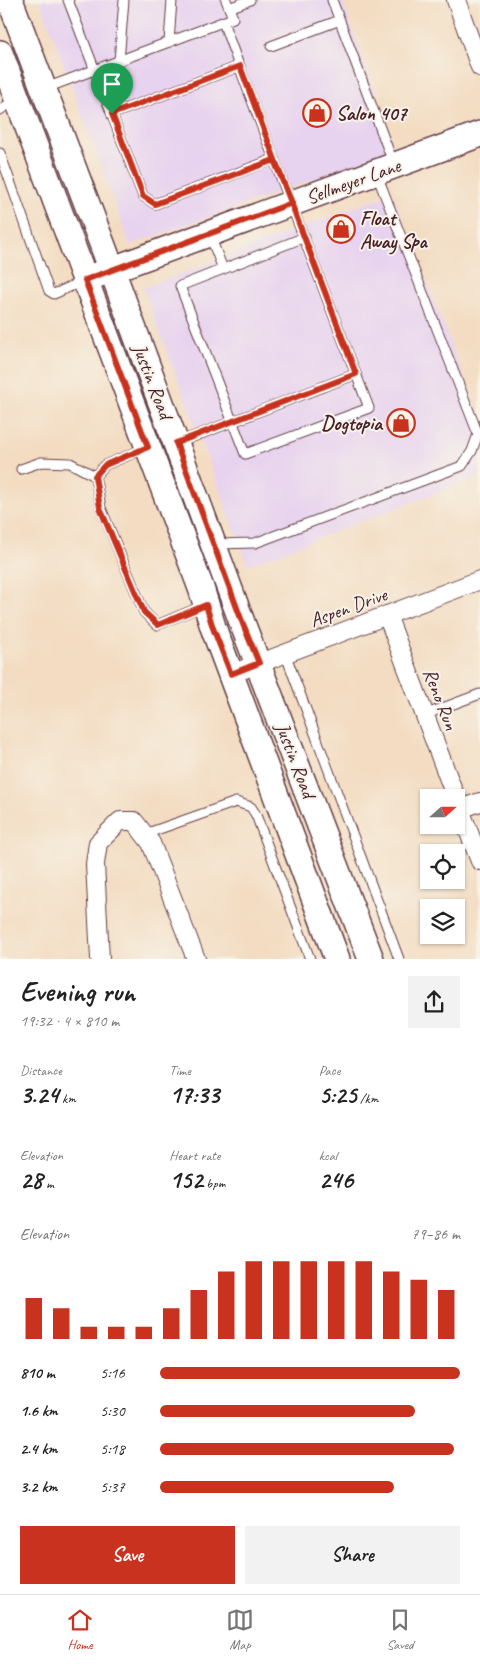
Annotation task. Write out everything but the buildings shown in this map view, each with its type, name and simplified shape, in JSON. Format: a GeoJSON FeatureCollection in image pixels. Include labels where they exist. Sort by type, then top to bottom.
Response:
{"type":"FeatureCollection","features":[{"type":"Feature","properties":{"kind":"main road","name":"Justin Road"},"geometry":{"type":"LineString","coordinates":[[10,0],[371,959]]}},
{"type":"Feature","properties":{"kind":"main road","name":"Justin Road"},"geometry":{"type":"LineString","coordinates":[[0,53],[9,104],[85,280],[337,959]]}},
{"type":"Feature","properties":{"kind":"main road","name":"Sellmeyer Lane"},"geometry":{"type":"LineString","coordinates":[[85,280],[480,134]]}},
{"type":"Feature","properties":{"kind":"main road"},"geometry":{"type":"LineString","coordinates":[[148,447],[156,448],[164,453],[173,478],[214,544]]}},
{"type":"Feature","properties":{"kind":"street"},"geometry":{"type":"LineString","coordinates":[[456,0],[480,66]]}},
{"type":"Feature","properties":{"kind":"street","name":"Aspen Drive"},"geometry":{"type":"LineString","coordinates":[[231,674],[480,580]]}},
{"type":"Feature","properties":{"kind":"street","name":"Reno Run"},"geometry":{"type":"LineString","coordinates":[[387,615],[452,789]]}},
{"type":"Feature","properties":{"kind":"street"},"geometry":{"type":"LineString","coordinates":[[465,802],[480,802]]}},
{"type":"Feature","properties":{"kind":"street"},"geometry":{"type":"LineString","coordinates":[[100,959],[95,864],[98,843],[120,821],[134,820],[151,843],[196,959]]}},
{"type":"Feature","properties":{"kind":"street","name":"Reno Run"},"geometry":{"type":"LineString","coordinates":[[465,823],[480,861]]}},
{"type":"Feature","properties":{"kind":"lane"},"geometry":{"type":"LineString","coordinates":[[68,0],[143,196],[155,204],[274,160]]}},
{"type":"Feature","properties":{"kind":"lane"},"geometry":{"type":"LineString","coordinates":[[73,12],[74,0]]}},
{"type":"Feature","properties":{"kind":"lane"},"geometry":{"type":"LineString","coordinates":[[119,61],[124,0]]}},
{"type":"Feature","properties":{"kind":"lane"},"geometry":{"type":"LineString","coordinates":[[169,42],[172,0]]}},
{"type":"Feature","properties":{"kind":"lane"},"geometry":{"type":"LineString","coordinates":[[44,89],[233,18],[228,4],[250,0]]}},
{"type":"Feature","properties":{"kind":"lane"},"geometry":{"type":"LineString","coordinates":[[214,544],[255,543],[462,466],[472,451],[478,434],[385,169],[340,20],[332,0]]}},
{"type":"Feature","properties":{"kind":"lane"},"geometry":{"type":"LineString","coordinates":[[271,46],[340,20]]}},
{"type":"Feature","properties":{"kind":"lane"},"geometry":{"type":"LineString","coordinates":[[223,22],[369,408],[244,454],[180,286],[304,237]]}},
{"type":"Feature","properties":{"kind":"lane"},"geometry":{"type":"LineString","coordinates":[[112,114],[240,66]]}},
{"type":"Feature","properties":{"kind":"lane"},"geometry":{"type":"LineString","coordinates":[[0,153],[49,291],[54,294],[85,280]]}},
{"type":"Feature","properties":{"kind":"lane"},"geometry":{"type":"LineString","coordinates":[[209,234],[223,269]]}},
{"type":"Feature","properties":{"kind":"lane"},"geometry":{"type":"LineString","coordinates":[[176,443],[356,374]]}},
{"type":"Feature","properties":{"kind":"lane"},"geometry":{"type":"LineString","coordinates":[[95,476],[105,465],[148,447]]}},
{"type":"Feature","properties":{"kind":"lane"},"geometry":{"type":"LineString","coordinates":[[21,470],[41,462],[70,463],[95,476]]}},
{"type":"Feature","properties":{"kind":"lane"},"geometry":{"type":"LineString","coordinates":[[95,476],[100,508],[144,612],[158,625],[206,605]]}},
{"type":"Feature","properties":{"kind":"lane"},"geometry":{"type":"LineString","coordinates":[[285,653],[400,959]]}},
{"type":"Feature","properties":{"kind":"lane"},"geometry":{"type":"LineString","coordinates":[[424,715],[480,694]]}},
{"type":"Feature","properties":{"kind":"lane"},"geometry":{"type":"LineString","coordinates":[[144,834],[236,802],[251,807],[256,815],[310,959]]}},
{"type":"Feature","properties":{"kind":"shaded area"},"geometry":{"type":"Polygon","coordinates":[[[40,0],[342,0],[395,149],[130,245],[40,0]]]}},
{"type":"Feature","properties":{"kind":"shaded area"},"geometry":{"type":"Polygon","coordinates":[[[392,193],[480,419],[480,476],[248,565],[143,288],[392,193]]]}},
{"type":"Feature","properties":{"kind":"place","name":"Salon 407"},"geometry":{"type":"Point","coordinates":[317,113]}},
{"type":"Feature","properties":{"kind":"place","name":"Float Away Spa"},"geometry":{"type":"Point","coordinates":[341,229]}},
{"type":"Feature","properties":{"kind":"place","name":"Dogtopia"},"geometry":{"type":"Point","coordinates":[401,423]}},
{"type":"Feature","properties":{"kind":"route"},"geometry":{"type":"LineString","coordinates":[[112,114],[143,196],[155,204],[274,160],[292,203],[85,280],[148,447],[105,465],[95,476],[100,508],[144,612],[158,625],[206,605],[231,674],[259,663],[176,443],[356,374],[292,203],[274,160],[240,66],[112,114]]}}]}
